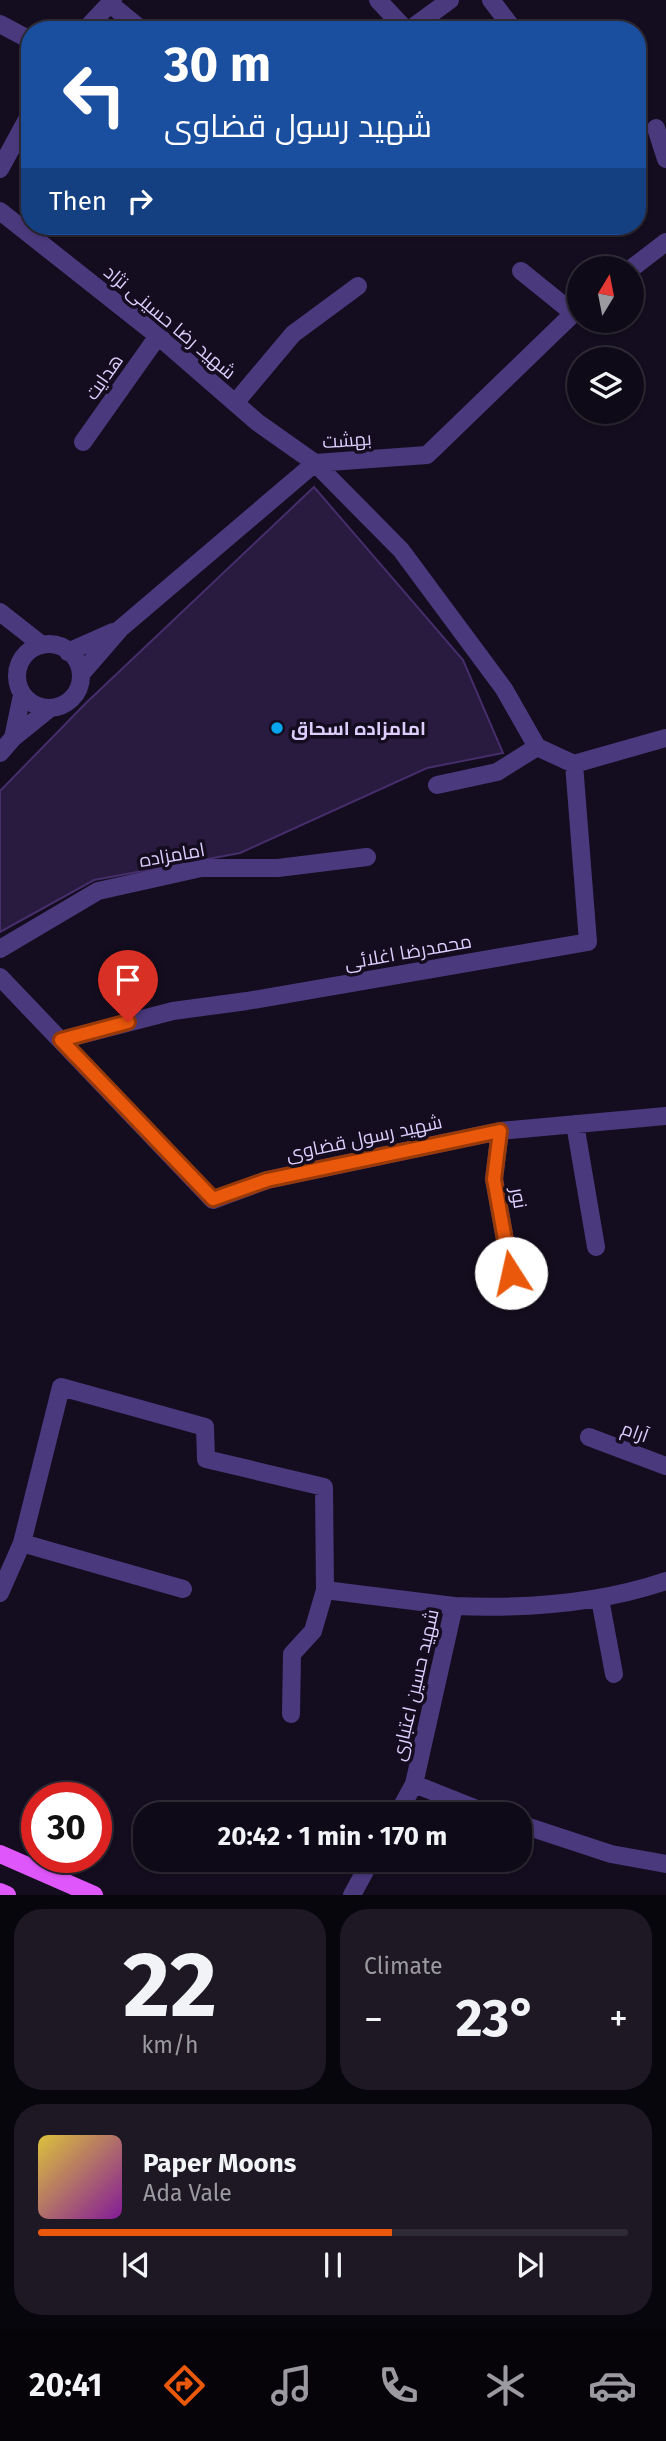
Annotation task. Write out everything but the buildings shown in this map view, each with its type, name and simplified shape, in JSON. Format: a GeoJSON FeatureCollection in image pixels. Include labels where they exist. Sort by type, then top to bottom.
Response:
{"type":"FeatureCollection","features":[{"type":"Feature","properties":{"kind":"main road"},"geometry":{"type":"LineString","coordinates":[[0,1854],[94,1895]]}},
{"type":"Feature","properties":{"kind":"main road"},"geometry":{"type":"LineString","coordinates":[[0,1892],[7,1895]]}},
{"type":"Feature","properties":{"kind":"street"},"geometry":{"type":"LineString","coordinates":[[378,0],[399,21]]}},
{"type":"Feature","properties":{"kind":"street"},"geometry":{"type":"LineString","coordinates":[[421,21],[450,0]]}},
{"type":"Feature","properties":{"kind":"street"},"geometry":{"type":"LineString","coordinates":[[491,0],[507,21]]}},
{"type":"Feature","properties":{"kind":"street"},"geometry":{"type":"LineString","coordinates":[[93,21],[111,2],[132,21]]}},
{"type":"Feature","properties":{"kind":"street"},"geometry":{"type":"LineString","coordinates":[[0,24],[21,35]]}},
{"type":"Feature","properties":{"kind":"street"},"geometry":{"type":"LineString","coordinates":[[656,128],[666,159]]}},
{"type":"Feature","properties":{"kind":"street"},"geometry":{"type":"LineString","coordinates":[[0,169],[21,130]]}},
{"type":"Feature","properties":{"kind":"street","name":"شهید رضا حسینی نژاد"},"geometry":{"type":"LineString","coordinates":[[0,211],[21,228]]}},
{"type":"Feature","properties":{"kind":"street","name":"شهید رضا حسینی نژاد"},"geometry":{"type":"LineString","coordinates":[[30,235],[158,337],[235,403],[315,463]]}},
{"type":"Feature","properties":{"kind":"street"},"geometry":{"type":"LineString","coordinates":[[644,259],[666,242]]}},
{"type":"Feature","properties":{"kind":"street"},"geometry":{"type":"LineString","coordinates":[[521,271],[567,304]]}},
{"type":"Feature","properties":{"kind":"street"},"geometry":{"type":"LineString","coordinates":[[235,403],[293,334],[358,286]]}},
{"type":"Feature","properties":{"kind":"street","name":"بهشت"},"geometry":{"type":"LineString","coordinates":[[120,629],[315,463],[427,455],[567,320]]}},
{"type":"Feature","properties":{"kind":"street","name":"هدایت"},"geometry":{"type":"LineString","coordinates":[[83,442],[158,337]]}},
{"type":"Feature","properties":{"kind":"street"},"geometry":{"type":"LineString","coordinates":[[315,463],[401,550],[504,689],[537,747],[574,764],[666,738]]}},
{"type":"Feature","properties":{"kind":"street"},"geometry":{"type":"LineString","coordinates":[[0,612],[42,645]]}},
{"type":"Feature","properties":{"kind":"street"},"geometry":{"type":"LineString","coordinates":[[68,652],[120,629]]}},
{"type":"Feature","properties":{"kind":"street"},"geometry":{"type":"LineString","coordinates":[[0,754],[13,738],[49,709],[59,707],[76,694],[81,674],[120,629]]}},
{"type":"Feature","properties":{"kind":"street"},"geometry":{"type":"LineString","coordinates":[[16,675],[24,656],[42,645],[53,644],[68,652],[78,664],[81,674]]}},
{"type":"Feature","properties":{"kind":"street"},"geometry":{"type":"LineString","coordinates":[[0,662],[16,675],[22,695],[29,702],[49,709]]}},
{"type":"Feature","properties":{"kind":"street"},"geometry":{"type":"LineString","coordinates":[[13,738],[22,695]]}},
{"type":"Feature","properties":{"kind":"street"},"geometry":{"type":"LineString","coordinates":[[437,785],[497,772],[537,747]]}},
{"type":"Feature","properties":{"kind":"street","name":"محمدرضا اغلائی"},"geometry":{"type":"LineString","coordinates":[[61,1040],[173,1010],[247,1001],[588,942],[574,764]]}},
{"type":"Feature","properties":{"kind":"street","name":"امامزاده"},"geometry":{"type":"LineString","coordinates":[[0,949],[98,891],[201,868],[278,868],[367,857]]}},
{"type":"Feature","properties":{"kind":"street","name":"شهید رسول قضاوی"},"geometry":{"type":"LineString","coordinates":[[0,977],[213,1199],[267,1180],[500,1131],[666,1116]]}},
{"type":"Feature","properties":{"kind":"street"},"geometry":{"type":"LineString","coordinates":[[575,1124],[596,1247]]}},
{"type":"Feature","properties":{"kind":"street","name":"نور"},"geometry":{"type":"LineString","coordinates":[[500,1131],[494,1179],[511,1273]]}},
{"type":"Feature","properties":{"kind":"street"},"geometry":{"type":"LineString","coordinates":[[0,1593],[22,1543],[61,1387],[205,1427],[206,1459],[324,1487],[325,1590],[313,1631],[292,1654],[291,1714]]}},
{"type":"Feature","properties":{"kind":"street","name":"آرام"},"geometry":{"type":"LineString","coordinates":[[589,1437],[666,1466]]}},
{"type":"Feature","properties":{"kind":"street"},"geometry":{"type":"LineString","coordinates":[[22,1543],[183,1589]]}},
{"type":"Feature","properties":{"kind":"street","name":"شهید حسین اعتباری"},"geometry":{"type":"LineString","coordinates":[[404,1802],[414,1784],[454,1606],[506,1608],[600,1598],[666,1581]]}},
{"type":"Feature","properties":{"kind":"street"},"geometry":{"type":"LineString","coordinates":[[325,1590],[454,1606]]}},
{"type":"Feature","properties":{"kind":"street"},"geometry":{"type":"LineString","coordinates":[[600,1598],[614,1674]]}},
{"type":"Feature","properties":{"kind":"street"},"geometry":{"type":"LineString","coordinates":[[414,1784],[459,1802]]}},
{"type":"Feature","properties":{"kind":"street"},"geometry":{"type":"LineString","coordinates":[[532,1828],[611,1854],[666,1864]]}},
{"type":"Feature","properties":{"kind":"street"},"geometry":{"type":"LineString","coordinates":[[352,1895],[364,1872]]}},
{"type":"Feature","properties":{"kind":"place","name":"امامزاده اسحاق"},"geometry":{"type":"Point","coordinates":[277,728]}},
{"type":"Feature","properties":{"kind":"route"},"geometry":{"type":"LineString","coordinates":[[128,1022],[61,1040],[213,1199],[267,1180],[500,1131],[494,1179],[511,1273]]}}]}
